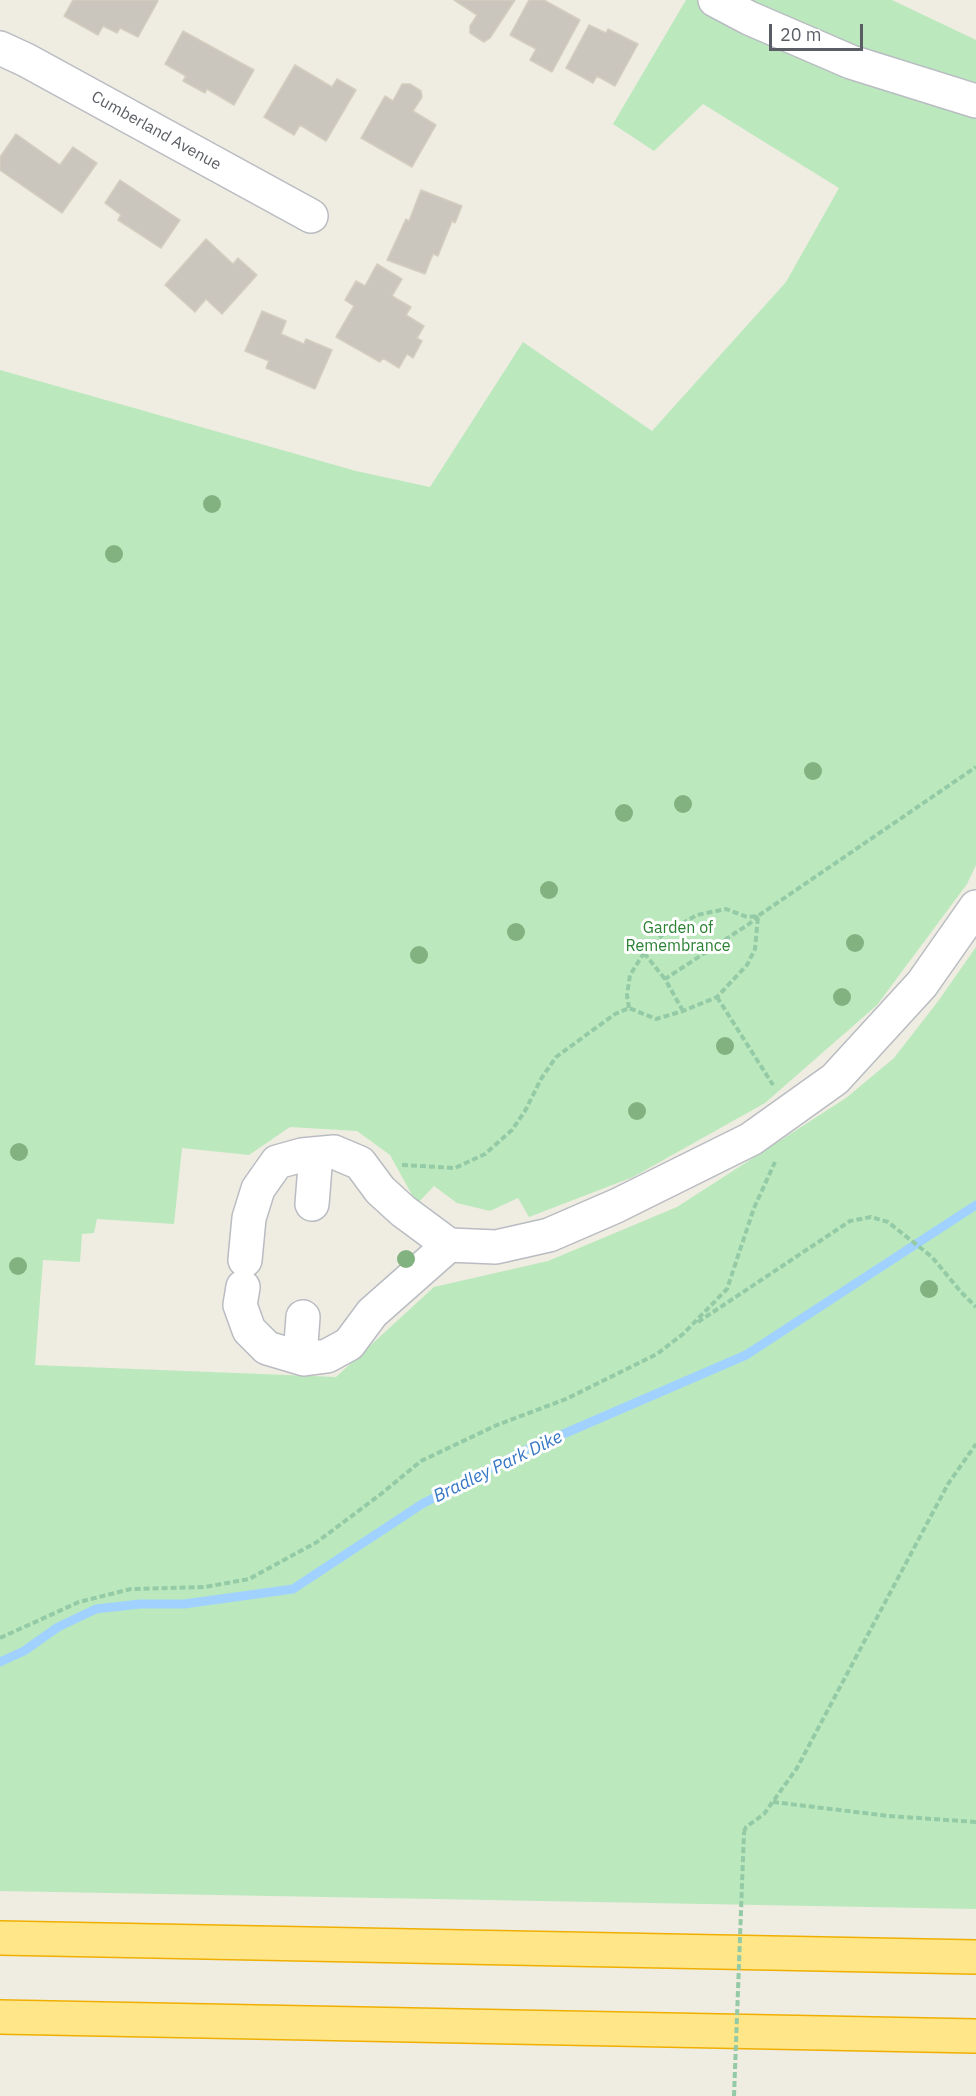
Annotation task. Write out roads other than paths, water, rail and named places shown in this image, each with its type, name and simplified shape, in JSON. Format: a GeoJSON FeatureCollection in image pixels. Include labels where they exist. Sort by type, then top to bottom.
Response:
{"type":"FeatureCollection","features":[{"type":"Feature","properties":{"kind":"highway"},"geometry":{"type":"LineString","coordinates":[[0,1938],[976,1957]]}},
{"type":"Feature","properties":{"kind":"highway"},"geometry":{"type":"LineString","coordinates":[[0,2018],[976,2036]]}},
{"type":"Feature","properties":{"kind":"street"},"geometry":{"type":"LineString","coordinates":[[716,0],[749,18],[851,62],[976,101]]}},
{"type":"Feature","properties":{"kind":"street","name":"Cumberland Avenue"},"geometry":{"type":"LineString","coordinates":[[0,48],[311,216]]}},
{"type":"Feature","properties":{"kind":"street"},"geometry":{"type":"LineString","coordinates":[[449,1245],[372,1313],[349,1344],[327,1356],[300,1358],[267,1348],[249,1330],[240,1305],[249,1218],[258,1188],[277,1162],[302,1155],[334,1152],[360,1163],[380,1190],[403,1211],[449,1245],[496,1247],[549,1235],[616,1206],[751,1139],[835,1079],[922,984],[976,907]]}},
{"type":"Feature","properties":{"kind":"street"},"geometry":{"type":"LineString","coordinates":[[312,1204],[316,1154]]}},
{"type":"Feature","properties":{"kind":"street"},"geometry":{"type":"LineString","coordinates":[[300,1358],[303,1317]]}},
{"type":"Feature","properties":{"kind":"waterway","name":"Bradley Park Dike"},"geometry":{"type":"LineString","coordinates":[[0,1662],[24,1651],[58,1627],[96,1609],[140,1604],[184,1604],[293,1589],[422,1504],[524,1451],[746,1355],[976,1205]]}},
{"type":"Feature","properties":{"kind":"park label","name":"Garden of Remembrance"},"geometry":{"type":"Point","coordinates":[678,937]}}]}
